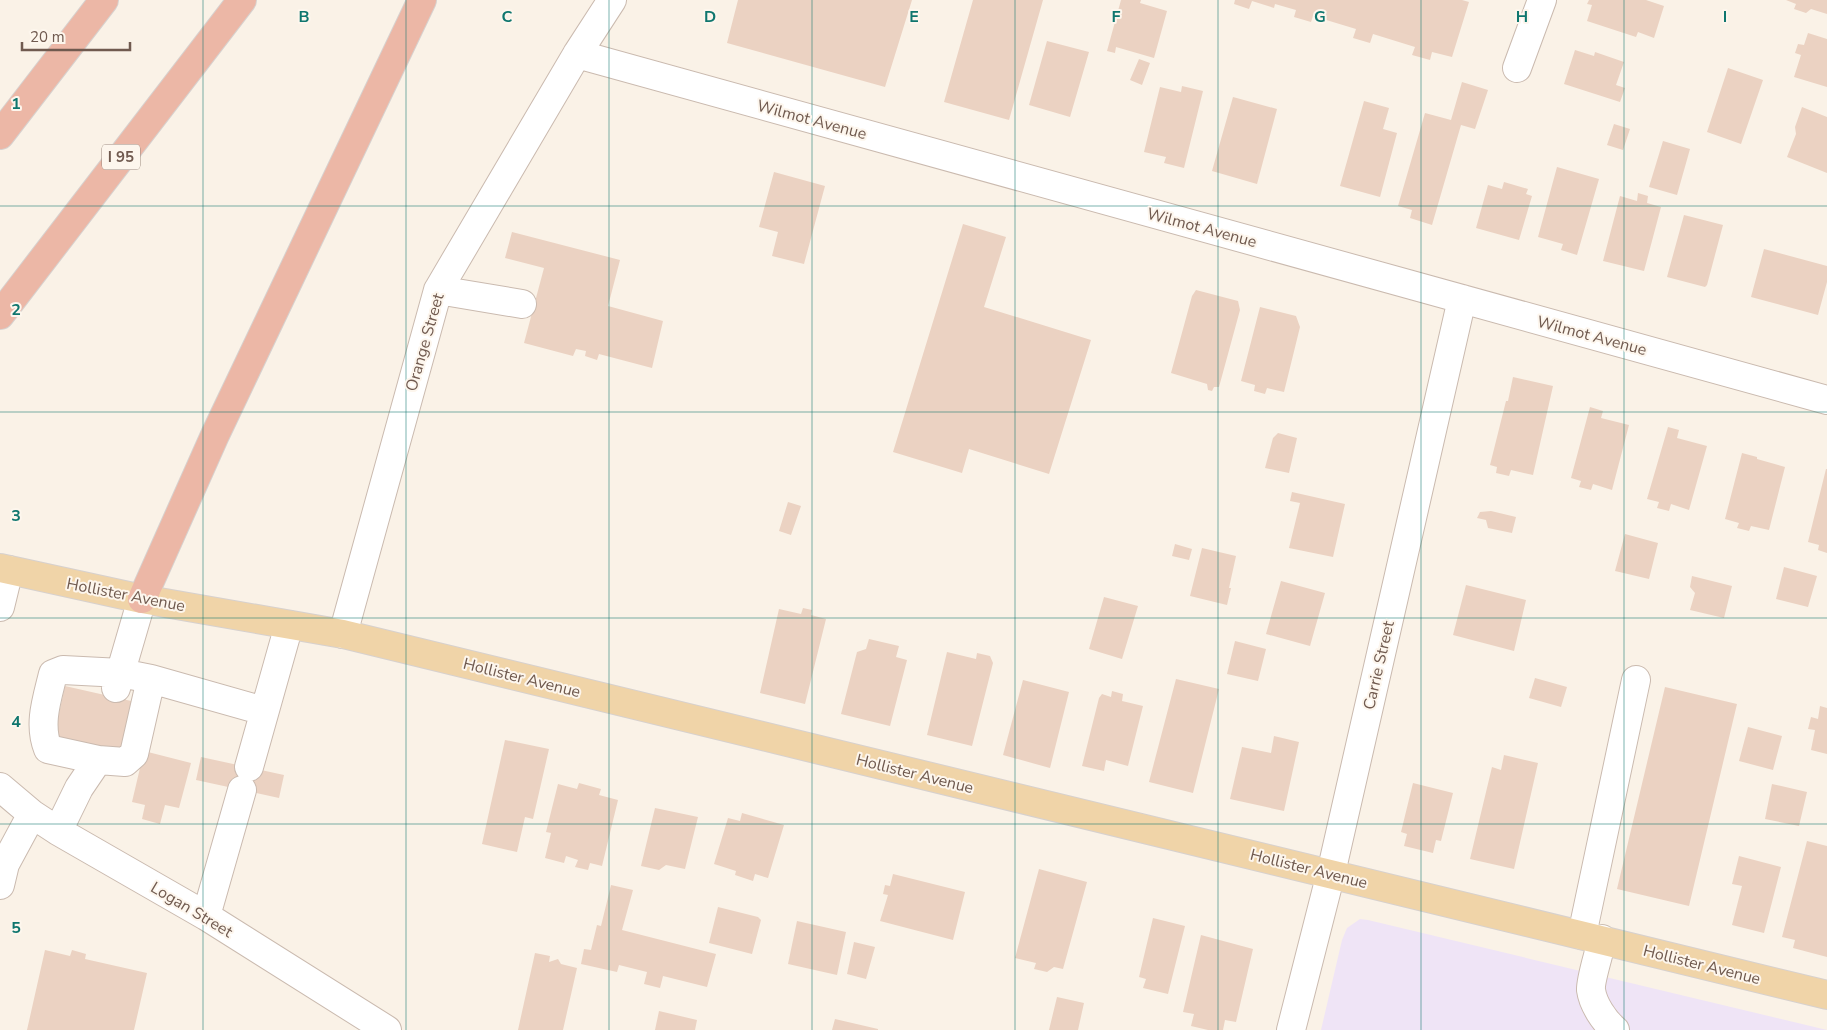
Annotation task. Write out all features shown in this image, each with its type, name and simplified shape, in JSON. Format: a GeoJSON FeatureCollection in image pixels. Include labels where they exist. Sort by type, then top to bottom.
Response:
{"type":"FeatureCollection","features":[{"type":"Feature","properties":{"kind":"highway"},"geometry":{"type":"LineString","coordinates":[[0,135],[104,0]]}},
{"type":"Feature","properties":{"kind":"highway","name":"I 95"},"geometry":{"type":"LineString","coordinates":[[0,314],[242,0]]}},
{"type":"Feature","properties":{"kind":"highway"},"geometry":{"type":"LineString","coordinates":[[142,599],[215,435],[422,0]]}},
{"type":"Feature","properties":{"kind":"main road","name":"Hollister Avenue"},"geometry":{"type":"LineString","coordinates":[[5,569],[142,599],[343,634],[1827,995]]}},
{"type":"Feature","properties":{"kind":"street","name":"Orange Street"},"geometry":{"type":"LineString","coordinates":[[343,634],[438,290],[577,54],[612,0]]}},
{"type":"Feature","properties":{"kind":"street"},"geometry":{"type":"LineString","coordinates":[[1517,68],[1542,0]]}},
{"type":"Feature","properties":{"kind":"street","name":"Wilmot Avenue"},"geometry":{"type":"LineString","coordinates":[[577,54],[1827,400]]}},
{"type":"Feature","properties":{"kind":"street"},"geometry":{"type":"LineString","coordinates":[[438,290],[522,304]]}},
{"type":"Feature","properties":{"kind":"street","name":"Carrie Street"},"geometry":{"type":"LineString","coordinates":[[1290,1030],[1330,873],[1462,299]]}},
{"type":"Feature","properties":{"kind":"street"},"geometry":{"type":"LineString","coordinates":[[0,607],[5,569]]}},
{"type":"Feature","properties":{"kind":"street"},"geometry":{"type":"LineString","coordinates":[[118,680],[142,599]]}},
{"type":"Feature","properties":{"kind":"street"},"geometry":{"type":"LineString","coordinates":[[206,916],[289,625]]}},
{"type":"Feature","properties":{"kind":"street"},"geometry":{"type":"LineString","coordinates":[[151,679],[134,754],[125,762],[98,760],[48,748],[43,736],[43,714],[53,674],[63,670],[118,680],[151,679],[264,711]]}},
{"type":"Feature","properties":{"kind":"street"},"geometry":{"type":"LineString","coordinates":[[1615,1030],[1609,1025],[1596,1004],[1591,988],[1592,937],[1636,680]]}},
{"type":"Feature","properties":{"kind":"street"},"geometry":{"type":"LineString","coordinates":[[58,831],[80,788],[98,760]]}},
{"type":"Feature","properties":{"kind":"street","name":"Logan Street"},"geometry":{"type":"LineString","coordinates":[[0,787],[32,814],[58,831],[206,916],[387,1030]]}},
{"type":"Feature","properties":{"kind":"street"},"geometry":{"type":"LineString","coordinates":[[0,885],[5,864],[32,814]]}},
{"type":"Feature","properties":{"kind":"shaded area"},"geometry":{"type":"Polygon","coordinates":[[[1360,919],[1827,1030],[1321,1030],[1342,940],[1347,928],[1360,919]]]}},
{"type":"Feature","properties":{"kind":"building"},"geometry":{"type":"Polygon","coordinates":[[[738,0],[912,0],[885,87],[727,43],[738,0]]]}},
{"type":"Feature","properties":{"kind":"building"},"geometry":{"type":"Polygon","coordinates":[[[973,0],[1043,0],[1009,120],[944,102],[973,0]]]}},
{"type":"Feature","properties":{"kind":"building"},"geometry":{"type":"Polygon","coordinates":[[[1121,0],[1141,0],[1140,3],[1167,11],[1154,58],[1116,47],[1115,53],[1107,51],[1121,0]]]}},
{"type":"Feature","properties":{"kind":"building"},"geometry":{"type":"Polygon","coordinates":[[[1235,0],[1462,0],[1469,2],[1452,57],[1432,52],[1430,60],[1412,55],[1415,47],[1373,34],[1370,43],[1353,38],[1356,29],[1313,16],[1311,22],[1294,17],[1296,10],[1275,4],[1274,8],[1252,1],[1249,9],[1234,4],[1235,0]]]}},
{"type":"Feature","properties":{"kind":"building"},"geometry":{"type":"Polygon","coordinates":[[[1589,0],[1646,0],[1664,6],[1654,38],[1638,32],[1636,37],[1587,21],[1592,5],[1587,4],[1589,0]]]}},
{"type":"Feature","properties":{"kind":"building"},"geometry":{"type":"Polygon","coordinates":[[[1786,0],[1827,0],[1827,14],[1811,9],[1806,13],[1794,9],[1796,4],[1786,0]]]}},
{"type":"Feature","properties":{"kind":"building"},"geometry":{"type":"Polygon","coordinates":[[[1808,33],[1827,39],[1827,87],[1794,77],[1801,55],[1795,53],[1798,44],[1804,45],[1808,33]]]}},
{"type":"Feature","properties":{"kind":"building"},"geometry":{"type":"Polygon","coordinates":[[[1047,41],[1089,52],[1070,117],[1029,105],[1047,41]]]}},
{"type":"Feature","properties":{"kind":"building"},"geometry":{"type":"Polygon","coordinates":[[[1575,50],[1594,56],[1595,52],[1624,62],[1616,85],[1625,88],[1620,102],[1564,84],[1575,50]]]}},
{"type":"Feature","properties":{"kind":"building"},"geometry":{"type":"Polygon","coordinates":[[[1139,59],[1150,63],[1142,85],[1130,80],[1139,59]]]}},
{"type":"Feature","properties":{"kind":"building"},"geometry":{"type":"Polygon","coordinates":[[[1728,68],[1763,80],[1741,144],[1707,132],[1728,68]]]}},
{"type":"Feature","properties":{"kind":"building"},"geometry":{"type":"Polygon","coordinates":[[[1462,82],[1488,90],[1475,129],[1461,125],[1432,225],[1410,218],[1412,210],[1398,206],[1425,113],[1451,120],[1462,82]]]}},
{"type":"Feature","properties":{"kind":"building"},"geometry":{"type":"Polygon","coordinates":[[[1182,86],[1203,91],[1184,168],[1164,163],[1166,157],[1144,152],[1160,87],[1181,92],[1182,86]]]}},
{"type":"Feature","properties":{"kind":"building"},"geometry":{"type":"Polygon","coordinates":[[[1233,97],[1277,109],[1257,184],[1212,171],[1233,97]]]}},
{"type":"Feature","properties":{"kind":"building"},"geometry":{"type":"Polygon","coordinates":[[[1364,101],[1389,108],[1383,129],[1397,133],[1380,197],[1340,186],[1364,101]]]}},
{"type":"Feature","properties":{"kind":"building"},"geometry":{"type":"Polygon","coordinates":[[[1802,107],[1827,117],[1827,173],[1787,157],[1796,134],[1795,127],[1802,107]]]}},
{"type":"Feature","properties":{"kind":"building"},"geometry":{"type":"Polygon","coordinates":[[[1614,124],[1630,129],[1623,150],[1607,145],[1614,124]]]}},
{"type":"Feature","properties":{"kind":"building"},"geometry":{"type":"Polygon","coordinates":[[[1663,141],[1690,149],[1677,195],[1649,187],[1663,141]]]}},
{"type":"Feature","properties":{"kind":"building"},"geometry":{"type":"Polygon","coordinates":[[[1557,167],[1599,179],[1577,255],[1561,250],[1563,244],[1538,237],[1557,167]]]}},
{"type":"Feature","properties":{"kind":"building"},"geometry":{"type":"Polygon","coordinates":[[[774,172],[825,186],[804,264],[772,256],[778,232],[759,227],[774,172]]]}},
{"type":"Feature","properties":{"kind":"building"},"geometry":{"type":"Polygon","coordinates":[[[1504,182],[1528,189],[1526,194],[1532,196],[1519,240],[1476,228],[1488,185],[1502,189],[1504,182]]]}},
{"type":"Feature","properties":{"kind":"building"},"geometry":{"type":"Polygon","coordinates":[[[1638,193],[1648,196],[1647,203],[1661,207],[1644,271],[1603,261],[1620,196],[1637,201],[1638,193]]]}},
{"type":"Feature","properties":{"kind":"building"},"geometry":{"type":"Polygon","coordinates":[[[1684,215],[1723,225],[1705,287],[1667,277],[1684,215]]]}},
{"type":"Feature","properties":{"kind":"building"},"geometry":{"type":"Polygon","coordinates":[[[963,224],[1006,237],[984,307],[1091,340],[1049,474],[969,449],[962,473],[893,452],[963,224]]]}},
{"type":"Feature","properties":{"kind":"building"},"geometry":{"type":"Polygon","coordinates":[[[512,232],[620,260],[608,306],[663,321],[652,368],[599,354],[597,360],[585,356],[586,351],[576,349],[573,356],[524,343],[544,268],[505,258],[512,232]]]}},
{"type":"Feature","properties":{"kind":"building"},"geometry":{"type":"Polygon","coordinates":[[[1764,249],[1827,266],[1827,282],[1818,315],[1751,297],[1764,249]]]}},
{"type":"Feature","properties":{"kind":"building"},"geometry":{"type":"Polygon","coordinates":[[[1196,290],[1238,301],[1240,310],[1219,387],[1214,387],[1212,391],[1208,390],[1207,384],[1171,373],[1192,296],[1196,290]]]}},
{"type":"Feature","properties":{"kind":"building"},"geometry":{"type":"Polygon","coordinates":[[[1260,307],[1296,316],[1300,327],[1284,392],[1267,388],[1265,394],[1254,391],[1255,385],[1241,381],[1260,307]]]}},
{"type":"Feature","properties":{"kind":"building"},"geometry":{"type":"Polygon","coordinates":[[[1513,377],[1553,386],[1533,475],[1511,470],[1509,476],[1496,473],[1497,467],[1490,465],[1513,377]]]}},
{"type":"Feature","properties":{"kind":"building"},"geometry":{"type":"Polygon","coordinates":[[[1590,407],[1603,411],[1601,418],[1629,425],[1612,490],[1593,484],[1591,490],[1579,487],[1581,481],[1571,478],[1590,407]]]}},
{"type":"Feature","properties":{"kind":"building"},"geometry":{"type":"Polygon","coordinates":[[[1668,427],[1679,430],[1677,438],[1707,446],[1689,510],[1671,504],[1669,511],[1657,508],[1659,502],[1647,499],[1668,427]]]}},
{"type":"Feature","properties":{"kind":"building"},"geometry":{"type":"Polygon","coordinates":[[[1278,433],[1297,438],[1289,473],[1265,468],[1273,438],[1278,433]]]}},
{"type":"Feature","properties":{"kind":"building"},"geometry":{"type":"Polygon","coordinates":[[[1742,453],[1785,467],[1769,530],[1751,526],[1749,531],[1737,528],[1739,523],[1725,519],[1742,453]]]}},
{"type":"Feature","properties":{"kind":"building"},"geometry":{"type":"Polygon","coordinates":[[[1826,469],[1827,553],[1818,550],[1819,545],[1808,542],[1826,469]]]}},
{"type":"Feature","properties":{"kind":"building"},"geometry":{"type":"Polygon","coordinates":[[[1292,492],[1345,504],[1333,557],[1289,548],[1300,503],[1290,501],[1292,492]]]}},
{"type":"Feature","properties":{"kind":"building"},"geometry":{"type":"Polygon","coordinates":[[[788,502],[801,506],[791,535],[779,531],[788,502]]]}},
{"type":"Feature","properties":{"kind":"building"},"geometry":{"type":"Polygon","coordinates":[[[1491,511],[1516,517],[1512,533],[1488,528],[1486,520],[1477,518],[1480,512],[1491,511]]]}},
{"type":"Feature","properties":{"kind":"building"},"geometry":{"type":"Polygon","coordinates":[[[1625,534],[1658,543],[1649,579],[1615,571],[1625,534]]]}},
{"type":"Feature","properties":{"kind":"building"},"geometry":{"type":"Polygon","coordinates":[[[1175,544],[1192,549],[1189,560],[1172,556],[1175,544]]]}},
{"type":"Feature","properties":{"kind":"building"},"geometry":{"type":"Polygon","coordinates":[[[1202,548],[1236,556],[1227,605],[1190,596],[1202,548]]]}},
{"type":"Feature","properties":{"kind":"building"},"geometry":{"type":"Polygon","coordinates":[[[1784,567],[1817,576],[1808,607],[1776,599],[1784,567]]]}},
{"type":"Feature","properties":{"kind":"building"},"geometry":{"type":"Polygon","coordinates":[[[1692,576],[1732,586],[1724,618],[1690,610],[1695,593],[1690,587],[1692,576]]]}},
{"type":"Feature","properties":{"kind":"building"},"geometry":{"type":"Polygon","coordinates":[[[1281,581],[1325,593],[1310,646],[1266,634],[1281,581]]]}},
{"type":"Feature","properties":{"kind":"building"},"geometry":{"type":"Polygon","coordinates":[[[1466,585],[1526,600],[1514,651],[1453,635],[1466,585]]]}},
{"type":"Feature","properties":{"kind":"building"},"geometry":{"type":"Polygon","coordinates":[[[1104,597],[1138,606],[1122,659],[1089,649],[1104,597]]]}},
{"type":"Feature","properties":{"kind":"building"},"geometry":{"type":"Polygon","coordinates":[[[803,608],[812,610],[811,615],[826,619],[805,704],[760,693],[779,609],[801,614],[803,608]]]}},
{"type":"Feature","properties":{"kind":"building"},"geometry":{"type":"Polygon","coordinates":[[[869,639],[899,646],[896,657],[907,660],[890,726],[841,714],[857,652],[866,649],[869,639]]]}},
{"type":"Feature","properties":{"kind":"building"},"geometry":{"type":"Polygon","coordinates":[[[1235,641],[1266,649],[1258,681],[1227,674],[1235,641]]]}},
{"type":"Feature","properties":{"kind":"building"},"geometry":{"type":"Polygon","coordinates":[[[947,652],[976,659],[977,653],[990,656],[993,663],[972,746],[927,735],[947,652]]]}},
{"type":"Feature","properties":{"kind":"building"},"geometry":{"type":"Polygon","coordinates":[[[1535,678],[1567,687],[1561,707],[1529,698],[1535,678]]]}},
{"type":"Feature","properties":{"kind":"building"},"geometry":{"type":"Polygon","coordinates":[[[1176,679],[1219,689],[1193,793],[1149,782],[1176,679]]]}},
{"type":"Feature","properties":{"kind":"building"},"geometry":{"type":"Polygon","coordinates":[[[1023,680],[1069,692],[1050,768],[1003,755],[1023,680]]]}},
{"type":"Feature","properties":{"kind":"building"},"geometry":{"type":"Polygon","coordinates":[[[65,686],[140,703],[129,752],[54,736],[65,686]]]}},
{"type":"Feature","properties":{"kind":"building"},"geometry":{"type":"Polygon","coordinates":[[[1665,687],[1737,704],[1689,906],[1617,889],[1665,687]]]}},
{"type":"Feature","properties":{"kind":"building"},"geometry":{"type":"Polygon","coordinates":[[[1112,691],[1123,694],[1122,701],[1143,706],[1128,766],[1106,760],[1104,771],[1082,766],[1099,698],[1102,694],[1111,697],[1112,691]]]}},
{"type":"Feature","properties":{"kind":"building"},"geometry":{"type":"Polygon","coordinates":[[[1820,706],[1827,708],[1827,754],[1811,750],[1815,730],[1808,729],[1811,717],[1818,719],[1820,706]]]}},
{"type":"Feature","properties":{"kind":"building"},"geometry":{"type":"Polygon","coordinates":[[[1748,727],[1782,736],[1773,770],[1739,761],[1748,727]]]}},
{"type":"Feature","properties":{"kind":"building"},"geometry":{"type":"Polygon","coordinates":[[[1274,736],[1299,742],[1284,811],[1230,799],[1242,747],[1271,753],[1274,736]]]}},
{"type":"Feature","properties":{"kind":"building"},"geometry":{"type":"Polygon","coordinates":[[[505,740],[549,749],[533,819],[525,817],[517,852],[482,844],[505,740]]]}},
{"type":"Feature","properties":{"kind":"building"},"geometry":{"type":"Polygon","coordinates":[[[144,751],[191,763],[179,808],[165,805],[160,824],[142,819],[145,805],[132,802],[144,751]]]}},
{"type":"Feature","properties":{"kind":"building"},"geometry":{"type":"Polygon","coordinates":[[[1504,755],[1538,763],[1514,869],[1470,859],[1492,767],[1501,770],[1504,755]]]}},
{"type":"Feature","properties":{"kind":"building"},"geometry":{"type":"Polygon","coordinates":[[[201,757],[284,775],[279,798],[196,780],[201,757]]]}},
{"type":"Feature","properties":{"kind":"building"},"geometry":{"type":"Polygon","coordinates":[[[579,783],[601,789],[599,795],[618,800],[602,866],[590,863],[588,870],[575,867],[578,860],[566,856],[564,863],[545,858],[551,833],[546,832],[558,784],[577,789],[579,783]]]}},
{"type":"Feature","properties":{"kind":"building"},"geometry":{"type":"Polygon","coordinates":[[[1413,783],[1453,793],[1441,841],[1436,840],[1433,853],[1404,846],[1407,834],[1401,832],[1413,783]]]}},
{"type":"Feature","properties":{"kind":"building"},"geometry":{"type":"Polygon","coordinates":[[[1772,784],[1807,792],[1799,826],[1765,819],[1772,784]]]}},
{"type":"Feature","properties":{"kind":"building"},"geometry":{"type":"Polygon","coordinates":[[[655,808],[698,817],[685,869],[666,865],[659,870],[641,866],[655,808]]]}},
{"type":"Feature","properties":{"kind":"building"},"geometry":{"type":"Polygon","coordinates":[[[742,813],[784,825],[768,878],[755,874],[753,881],[735,875],[736,871],[714,864],[728,818],[740,821],[742,813]]]}},
{"type":"Feature","properties":{"kind":"building"},"geometry":{"type":"Polygon","coordinates":[[[1807,841],[1827,846],[1827,957],[1793,948],[1795,940],[1782,937],[1807,841]]]}},
{"type":"Feature","properties":{"kind":"building"},"geometry":{"type":"Polygon","coordinates":[[[1739,856],[1781,867],[1764,933],[1732,925],[1742,886],[1732,884],[1739,856]]]}},
{"type":"Feature","properties":{"kind":"building"},"geometry":{"type":"Polygon","coordinates":[[[1039,869],[1087,882],[1063,969],[1054,967],[1047,972],[1034,969],[1036,963],[1015,958],[1039,869]]]}},
{"type":"Feature","properties":{"kind":"building"},"geometry":{"type":"Polygon","coordinates":[[[893,874],[965,892],[953,940],[880,921],[888,895],[883,894],[885,885],[890,886],[893,874]]]}},
{"type":"Feature","properties":{"kind":"building"},"geometry":{"type":"Polygon","coordinates":[[[611,885],[633,890],[622,930],[716,954],[707,987],[663,976],[660,988],[644,984],[647,972],[619,965],[617,972],[581,964],[584,949],[591,950],[597,925],[601,926],[611,885]]]}},
{"type":"Feature","properties":{"kind":"building"},"geometry":{"type":"Polygon","coordinates":[[[718,907],[758,917],[761,920],[752,954],[709,943],[718,907]]]}},
{"type":"Feature","properties":{"kind":"building"},"geometry":{"type":"Polygon","coordinates":[[[1153,918],[1185,926],[1168,994],[1143,988],[1146,979],[1139,977],[1153,918]]]}},
{"type":"Feature","properties":{"kind":"building"},"geometry":{"type":"Polygon","coordinates":[[[797,921],[846,932],[837,975],[788,964],[797,921]]]}},
{"type":"Feature","properties":{"kind":"building"},"geometry":{"type":"Polygon","coordinates":[[[1201,935],[1253,949],[1236,1022],[1225,1020],[1223,1030],[1208,1030],[1191,1026],[1194,1014],[1183,1012],[1201,935]]]}},
{"type":"Feature","properties":{"kind":"building"},"geometry":{"type":"Polygon","coordinates":[[[854,942],[875,947],[866,979],[847,974],[854,942]]]}},
{"type":"Feature","properties":{"kind":"building"},"geometry":{"type":"Polygon","coordinates":[[[45,950],[70,956],[72,950],[86,954],[85,959],[147,973],[134,1030],[27,1030],[45,950]]]}},
{"type":"Feature","properties":{"kind":"building"},"geometry":{"type":"Polygon","coordinates":[[[535,953],[550,956],[549,962],[558,959],[561,964],[577,968],[563,1030],[518,1030],[535,953]]]}},
{"type":"Feature","properties":{"kind":"building"},"geometry":{"type":"Polygon","coordinates":[[[1057,997],[1084,1003],[1078,1030],[1049,1030],[1057,997]]]}},
{"type":"Feature","properties":{"kind":"building"},"geometry":{"type":"Polygon","coordinates":[[[659,1011],[697,1020],[695,1030],[655,1030],[659,1011]]]}},
{"type":"Feature","properties":{"kind":"building"},"geometry":{"type":"Polygon","coordinates":[[[835,1019],[878,1029],[878,1030],[832,1030],[835,1019]]]}}]}
